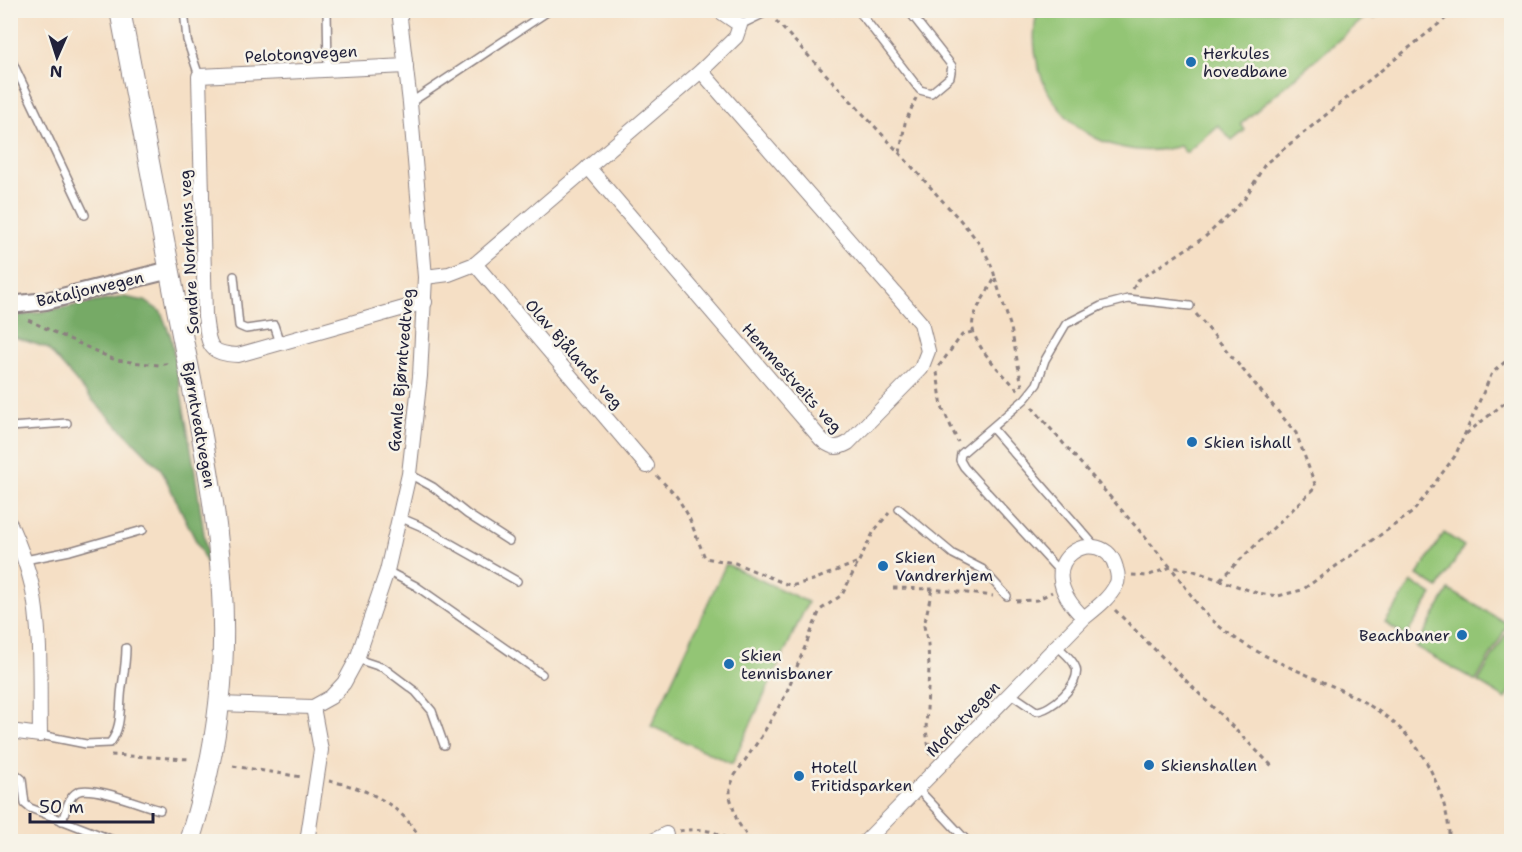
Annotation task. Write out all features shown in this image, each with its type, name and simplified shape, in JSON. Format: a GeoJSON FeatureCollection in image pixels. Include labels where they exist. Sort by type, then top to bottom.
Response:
{"type":"FeatureCollection","features":[{"type":"Feature","properties":{"kind":"main road","name":"Bjørntvedtvegen"},"geometry":{"type":"LineString","coordinates":[[120,10],[203,442],[218,542],[222,622],[219,704],[205,782],[189,842]]}},
{"type":"Feature","properties":{"kind":"street","name":"Gamle Bjørntvedtveg"},"geometry":{"type":"LineString","coordinates":[[313,707],[331,697],[344,683],[357,659],[387,571],[409,474],[420,376],[425,277],[410,103],[399,10]]}},
{"type":"Feature","properties":{"kind":"street"},"geometry":{"type":"LineString","coordinates":[[425,277],[449,274],[475,264],[701,71],[736,37],[740,25],[718,10]]}},
{"type":"Feature","properties":{"kind":"street","name":"Pelotongvegen"},"geometry":{"type":"LineString","coordinates":[[199,76],[406,66]]}},
{"type":"Feature","properties":{"kind":"street","name":"Hemmestveits veg"},"geometry":{"type":"LineString","coordinates":[[588,166],[821,439],[834,448],[848,443],[921,369],[928,351],[921,323],[701,71]]}},
{"type":"Feature","properties":{"kind":"street","name":"Sondre Norheims veg"},"geometry":{"type":"LineString","coordinates":[[199,76],[205,316],[209,343],[215,351],[238,355],[425,302]]}},
{"type":"Feature","properties":{"kind":"street","name":"Olav Bjålands veg"},"geometry":{"type":"LineString","coordinates":[[475,264],[647,466]]}},
{"type":"Feature","properties":{"kind":"street","name":"Bataljonvegen"},"geometry":{"type":"LineString","coordinates":[[10,305],[46,301],[170,270]]}},
{"type":"Feature","properties":{"kind":"street"},"geometry":{"type":"LineString","coordinates":[[10,524],[26,560],[38,626],[40,735],[10,731]]}},
{"type":"Feature","properties":{"kind":"street"},"geometry":{"type":"LineString","coordinates":[[1084,618],[1076,610],[1064,590],[1060,572],[1069,553],[1083,547],[1095,546],[1107,553],[1115,562],[1118,574]]}},
{"type":"Feature","properties":{"kind":"street","name":"Moflatvegen"},"geometry":{"type":"LineString","coordinates":[[865,842],[1084,618],[1105,600],[1117,584],[1118,574]]}},
{"type":"Feature","properties":{"kind":"street"},"geometry":{"type":"LineString","coordinates":[[219,704],[313,707],[321,750],[307,842]]}},
{"type":"Feature","properties":{"kind":"street"},"geometry":{"type":"LineString","coordinates":[[651,842],[666,834]]}},
{"type":"Feature","properties":{"kind":"lane"},"geometry":{"type":"LineString","coordinates":[[184,10],[187,40],[199,76]]}},
{"type":"Feature","properties":{"kind":"lane"},"geometry":{"type":"LineString","coordinates":[[327,10],[328,69]]}},
{"type":"Feature","properties":{"kind":"lane"},"geometry":{"type":"LineString","coordinates":[[410,103],[550,10]]}},
{"type":"Feature","properties":{"kind":"lane"},"geometry":{"type":"LineString","coordinates":[[858,10],[920,90],[931,93],[950,77],[952,66],[908,10]]}},
{"type":"Feature","properties":{"kind":"lane"},"geometry":{"type":"LineString","coordinates":[[740,25],[770,12]]}},
{"type":"Feature","properties":{"kind":"lane"},"geometry":{"type":"LineString","coordinates":[[10,57],[85,215]]}},
{"type":"Feature","properties":{"kind":"lane"},"geometry":{"type":"LineString","coordinates":[[234,276],[239,326],[246,329],[274,325],[280,343]]}},
{"type":"Feature","properties":{"kind":"lane"},"geometry":{"type":"LineString","coordinates":[[1060,572],[964,467],[960,460],[964,450],[1025,399],[1037,384],[1045,360],[1066,324],[1101,306],[1128,299],[1190,306]]}},
{"type":"Feature","properties":{"kind":"lane"},"geometry":{"type":"LineString","coordinates":[[10,427],[67,423]]}},
{"type":"Feature","properties":{"kind":"lane"},"geometry":{"type":"LineString","coordinates":[[992,428],[1095,546]]}},
{"type":"Feature","properties":{"kind":"lane"},"geometry":{"type":"LineString","coordinates":[[409,474],[433,487],[467,514],[509,541]]}},
{"type":"Feature","properties":{"kind":"lane"},"geometry":{"type":"LineString","coordinates":[[900,509],[953,554],[982,569],[1006,596]]}},
{"type":"Feature","properties":{"kind":"lane"},"geometry":{"type":"LineString","coordinates":[[399,516],[420,525],[517,580]]}},
{"type":"Feature","properties":{"kind":"lane"},"geometry":{"type":"LineString","coordinates":[[26,560],[70,551],[143,530]]}},
{"type":"Feature","properties":{"kind":"lane"},"geometry":{"type":"LineString","coordinates":[[387,571],[416,586],[542,674]]}},
{"type":"Feature","properties":{"kind":"lane"},"geometry":{"type":"LineString","coordinates":[[1011,694],[1036,711],[1049,709],[1074,683],[1077,671],[1073,662],[1057,646]]}},
{"type":"Feature","properties":{"kind":"lane"},"geometry":{"type":"LineString","coordinates":[[40,735],[86,744],[110,743],[119,727],[122,687],[126,669],[126,648]]}},
{"type":"Feature","properties":{"kind":"lane"},"geometry":{"type":"LineString","coordinates":[[357,659],[384,668],[416,692],[432,711],[444,744]]}},
{"type":"Feature","properties":{"kind":"lane"},"geometry":{"type":"LineString","coordinates":[[10,769],[22,779],[25,804],[30,808],[116,841]]}},
{"type":"Feature","properties":{"kind":"lane"},"geometry":{"type":"LineString","coordinates":[[918,789],[968,842]]}},
{"type":"Feature","properties":{"kind":"lane"},"geometry":{"type":"LineString","coordinates":[[62,820],[71,797],[83,790],[160,810]]}},
{"type":"Feature","properties":{"kind":"path"},"geometry":{"type":"LineString","coordinates":[[1128,299],[1138,280],[1205,237],[1244,200],[1265,164],[1456,10]]}},
{"type":"Feature","properties":{"kind":"path"},"geometry":{"type":"LineString","coordinates":[[770,12],[900,153],[988,258],[1011,328],[1025,399]]}},
{"type":"Feature","properties":{"kind":"path"},"geometry":{"type":"LineString","coordinates":[[900,153],[905,123],[920,90]]}},
{"type":"Feature","properties":{"kind":"path"},"geometry":{"type":"LineString","coordinates":[[995,278],[973,320],[972,332],[979,347],[1171,567],[1209,617],[1230,635],[1278,663],[1358,697],[1399,726],[1420,751],[1433,776],[1446,814],[1449,842]]}},
{"type":"Feature","properties":{"kind":"path"},"geometry":{"type":"LineString","coordinates":[[1190,306],[1296,433],[1316,487],[1220,579]]}},
{"type":"Feature","properties":{"kind":"path"},"geometry":{"type":"LineString","coordinates":[[25,318],[115,360],[159,364],[188,362]]}},
{"type":"Feature","properties":{"kind":"path"},"geometry":{"type":"LineString","coordinates":[[964,450],[954,437],[942,407],[936,375],[940,364],[962,335],[972,332]]}},
{"type":"Feature","properties":{"kind":"path"},"geometry":{"type":"LineString","coordinates":[[1118,574],[1147,576],[1171,567],[1191,570],[1257,593],[1278,596],[1302,590],[1413,512],[1455,456],[1492,373],[1512,356]]}},
{"type":"Feature","properties":{"kind":"path"},"geometry":{"type":"LineString","coordinates":[[1464,435],[1512,397]]}},
{"type":"Feature","properties":{"kind":"path"},"geometry":{"type":"LineString","coordinates":[[647,466],[677,497],[688,515],[705,558],[735,563],[791,586],[858,562]]}},
{"type":"Feature","properties":{"kind":"path"},"geometry":{"type":"LineString","coordinates":[[751,842],[737,821],[730,797],[730,787],[735,774],[761,737],[785,696],[820,610],[842,595],[882,519],[890,512],[900,509]]}},
{"type":"Feature","properties":{"kind":"path"},"geometry":{"type":"LineString","coordinates":[[893,588],[1006,596],[1020,602],[1033,601],[1050,592],[1064,590]]}},
{"type":"Feature","properties":{"kind":"path"},"geometry":{"type":"LineString","coordinates":[[932,589],[924,626],[929,668],[926,730],[935,772]]}},
{"type":"Feature","properties":{"kind":"path"},"geometry":{"type":"LineString","coordinates":[[1105,600],[1273,768]]}},
{"type":"Feature","properties":{"kind":"path"},"geometry":{"type":"LineString","coordinates":[[86,744],[110,755],[190,759]]}},
{"type":"Feature","properties":{"kind":"path"},"geometry":{"type":"LineString","coordinates":[[233,766],[340,783],[379,798],[400,812],[422,842]]}},
{"type":"Feature","properties":{"kind":"path"},"geometry":{"type":"LineString","coordinates":[[666,834],[707,829],[722,834],[731,842]]}},
{"type":"Feature","properties":{"kind":"green space"},"geometry":{"type":"Polygon","coordinates":[[[1037,10],[1384,11],[1374,19],[1369,14],[1241,124],[1245,130],[1232,141],[1218,125],[1186,153],[1180,146],[1148,150],[1119,147],[1092,136],[1069,119],[1052,98],[1040,72],[1034,42],[1037,10]]]}},
{"type":"Feature","properties":{"kind":"green space"},"geometry":{"type":"Polygon","coordinates":[[[124,297],[145,301],[161,312],[171,337],[209,568],[161,469],[96,404],[47,348],[11,336],[11,317],[124,297]]]}},
{"type":"Feature","properties":{"kind":"green space"},"geometry":{"type":"Polygon","coordinates":[[[1444,533],[1464,546],[1438,588],[1417,575],[1444,533]]]}},
{"type":"Feature","properties":{"kind":"green space","name":"Skien tennisbaner"},"geometry":{"type":"Polygon","coordinates":[[[726,564],[808,602],[732,764],[651,726],[726,564]]]}},
{"type":"Feature","properties":{"kind":"green space"},"geometry":{"type":"Polygon","coordinates":[[[1412,582],[1432,595],[1406,636],[1385,623],[1412,582]]]}},
{"type":"Feature","properties":{"kind":"green space","name":"Beachbaner"},"geometry":{"type":"Polygon","coordinates":[[[1449,590],[1508,624],[1476,681],[1416,647],[1449,590]]]}},
{"type":"Feature","properties":{"kind":"green space","name":"Beachbaner"},"geometry":{"type":"Polygon","coordinates":[[[1505,635],[1512,639],[1511,689],[1506,699],[1478,682],[1505,635]]]}},
{"type":"Feature","properties":{"kind":"place","name":"Herkules hovedbane"},"geometry":{"type":"Point","coordinates":[1191,62]}},
{"type":"Feature","properties":{"kind":"place","name":"Skien ishall"},"geometry":{"type":"Point","coordinates":[1192,442]}},
{"type":"Feature","properties":{"kind":"place","name":"Skien Vandrerhjem"},"geometry":{"type":"Point","coordinates":[883,566]}},
{"type":"Feature","properties":{"kind":"place","name":"Beachbaner"},"geometry":{"type":"Point","coordinates":[1462,635]}},
{"type":"Feature","properties":{"kind":"place","name":"Skien tennisbaner"},"geometry":{"type":"Point","coordinates":[729,664]}},
{"type":"Feature","properties":{"kind":"place","name":"Skienshallen"},"geometry":{"type":"Point","coordinates":[1149,765]}},
{"type":"Feature","properties":{"kind":"place","name":"Hotell Fritidsparken"},"geometry":{"type":"Point","coordinates":[799,776]}}]}
